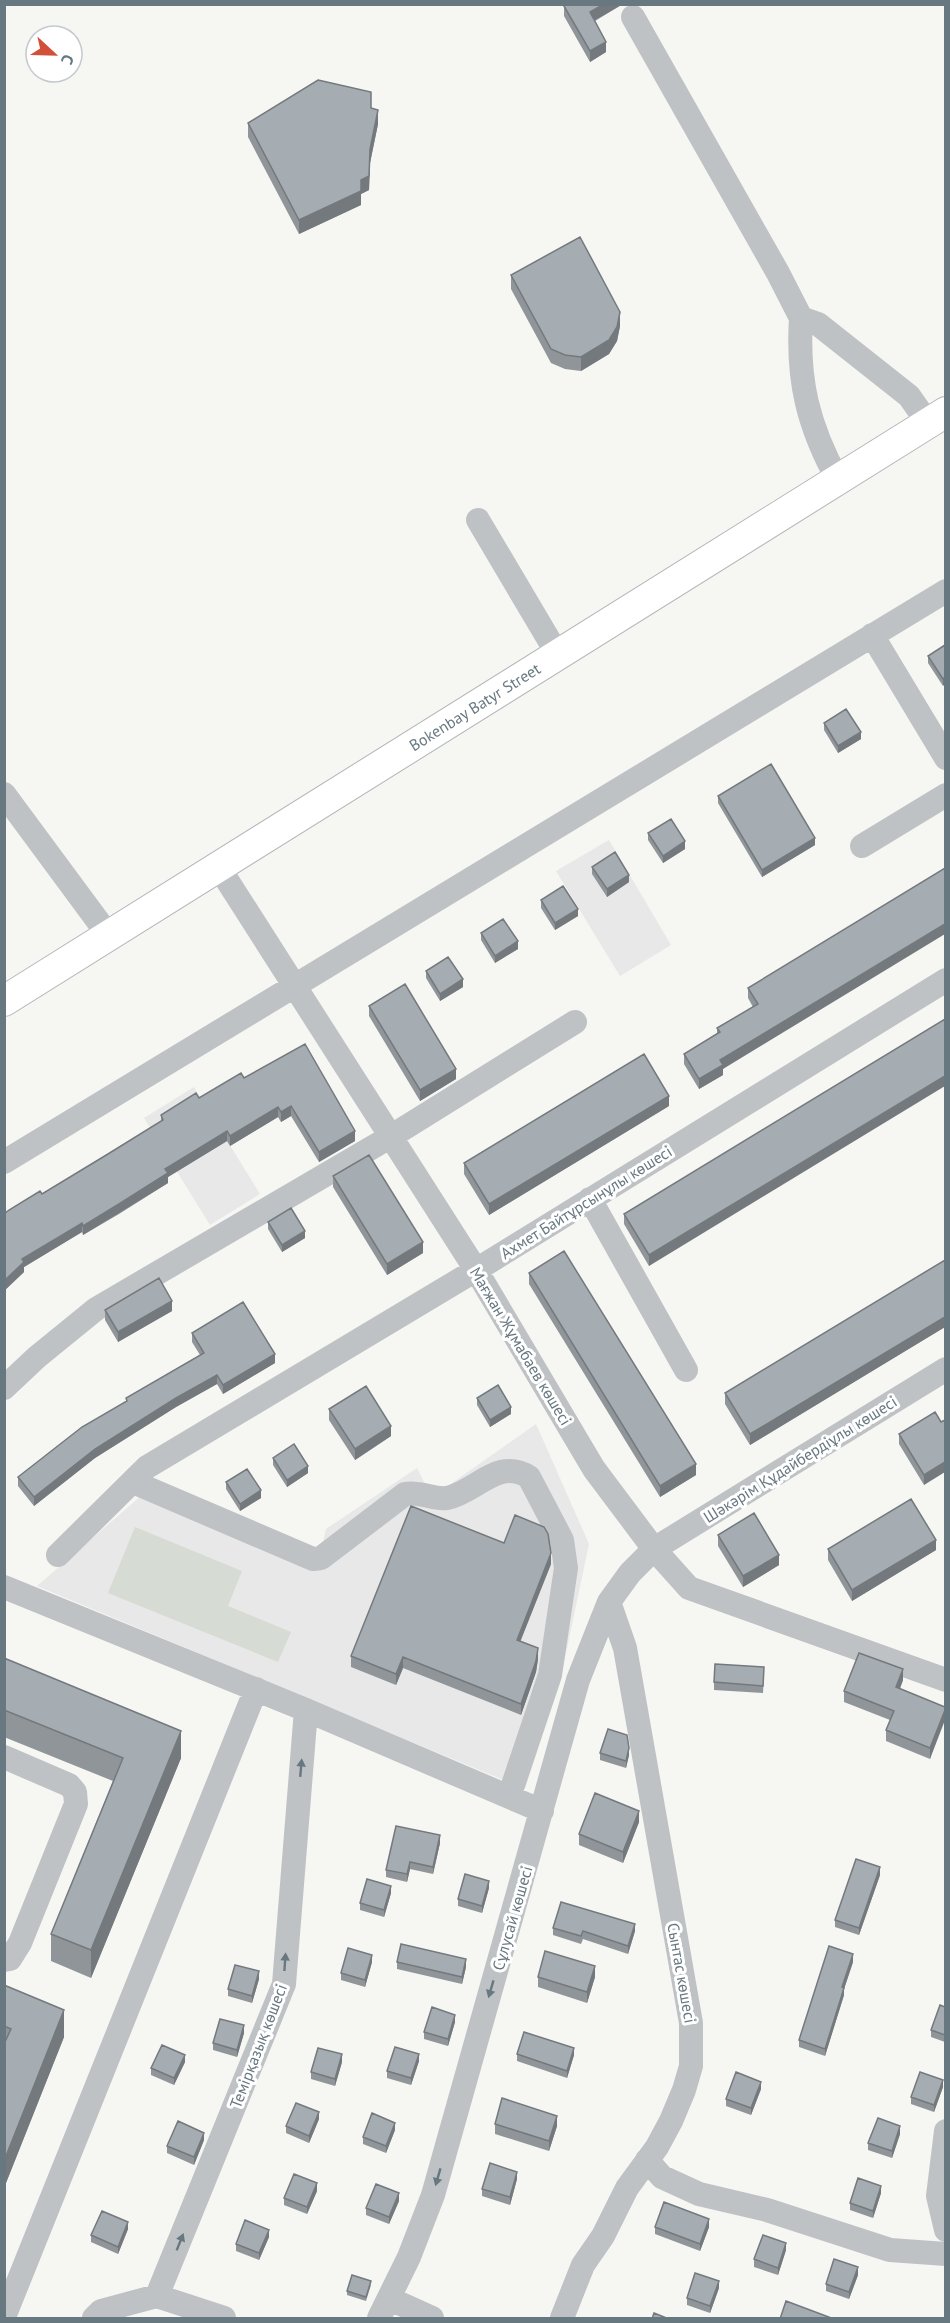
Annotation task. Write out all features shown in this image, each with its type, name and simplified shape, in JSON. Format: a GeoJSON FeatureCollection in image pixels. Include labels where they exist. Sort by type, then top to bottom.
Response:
{"type":"FeatureCollection","features":[{"type":"Feature","properties":{"kind":"main road","name":"Bokenbay Batyr Street"},"geometry":{"type":"LineString","coordinates":[[4,1000],[937,418]]}},
{"type":"Feature","properties":{"kind":"street"},"geometry":{"type":"LineString","coordinates":[[633,17],[778,273],[801,318],[800,358],[803,392],[821,449],[838,480]]}},
{"type":"Feature","properties":{"kind":"street"},"geometry":{"type":"LineString","coordinates":[[801,318],[818,324],[937,418]]}},
{"type":"Feature","properties":{"kind":"street"},"geometry":{"type":"LineString","coordinates":[[477,520],[558,655]]}},
{"type":"Feature","properties":{"kind":"street"},"geometry":{"type":"LineString","coordinates":[[4,1162],[945,591]]}},
{"type":"Feature","properties":{"kind":"street"},"geometry":{"type":"LineString","coordinates":[[872,635],[945,758]]}},
{"type":"Feature","properties":{"kind":"street"},"geometry":{"type":"LineString","coordinates":[[4,794],[109,936]]}},
{"type":"Feature","properties":{"kind":"street"},"geometry":{"type":"LineString","coordinates":[[862,846],[945,795]]}},
{"type":"Feature","properties":{"kind":"street","name":"Мағжан Жұмабаев көшесі"},"geometry":{"type":"LineString","coordinates":[[218,866],[476,1270],[594,1469],[654,1549],[689,1588],[945,1680]]}},
{"type":"Feature","properties":{"kind":"street","name":"Ахмет Байтұрсынұлы көшесі"},"geometry":{"type":"LineString","coordinates":[[58,1556],[147,1467],[476,1270],[945,980]]}},
{"type":"Feature","properties":{"kind":"street"},"geometry":{"type":"LineString","coordinates":[[4,1388],[96,1309],[390,1137],[575,1022]]}},
{"type":"Feature","properties":{"kind":"street"},"geometry":{"type":"LineString","coordinates":[[590,1199],[686,1370]]}},
{"type":"Feature","properties":{"kind":"street","name":"Шәкәрім Құдайбердіұлы көшесі"},"geometry":{"type":"LineString","coordinates":[[654,1549],[945,1369]]}},
{"type":"Feature","properties":{"kind":"street"},"geometry":{"type":"LineString","coordinates":[[133,1482],[313,1559],[321,1558],[405,1494],[417,1492],[447,1498],[503,1471],[520,1471],[529,1477],[562,1540],[566,1568],[550,1675],[509,1797]]}},
{"type":"Feature","properties":{"kind":"street","name":"Сұлусай көшесі"},"geometry":{"type":"LineString","coordinates":[[384,2309],[409,2257],[433,2195],[578,1680],[609,1602],[630,1573],[654,1549]]}},
{"type":"Feature","properties":{"kind":"street"},"geometry":{"type":"LineString","coordinates":[[4,1587],[256,1689],[542,1811]]}},
{"type":"Feature","properties":{"kind":"street","name":"Сынтас көшесі"},"geometry":{"type":"LineString","coordinates":[[562,2319],[583,2265],[603,2236],[627,2188],[671,2121],[691,2066],[692,2024],[625,1648],[609,1602]]}},
{"type":"Feature","properties":{"kind":"street"},"geometry":{"type":"LineString","coordinates":[[4,2317],[256,1689]]}},
{"type":"Feature","properties":{"kind":"street","name":"Темірқазық көшесі"},"geometry":{"type":"LineString","coordinates":[[157,2296],[284,1984],[306,1710]]}},
{"type":"Feature","properties":{"kind":"street"},"geometry":{"type":"LineString","coordinates":[[4,1756],[69,1785],[75,1792],[76,1804],[20,1942],[10,1959],[4,1960]]}},
{"type":"Feature","properties":{"kind":"street"},"geometry":{"type":"LineString","coordinates":[[945,2131],[938,2196],[945,2230]]}},
{"type":"Feature","properties":{"kind":"street"},"geometry":{"type":"LineString","coordinates":[[647,2160],[662,2177],[699,2194],[778,2214],[890,2250],[945,2254]]}},
{"type":"Feature","properties":{"kind":"street"},"geometry":{"type":"LineString","coordinates":[[94,2319],[101,2311],[157,2296],[224,2319]]}},
{"type":"Feature","properties":{"kind":"street"},"geometry":{"type":"LineString","coordinates":[[384,2309],[432,2319]]}},
{"type":"Feature","properties":{"kind":"shaded area"},"geometry":{"type":"Polygon","coordinates":[[[609,840],[671,945],[620,976],[556,871],[609,840]]]}},
{"type":"Feature","properties":{"kind":"shaded area"},"geometry":{"type":"Polygon","coordinates":[[[194,1087],[260,1194],[210,1225],[144,1118],[194,1087]]]}},
{"type":"Feature","properties":{"kind":"shaded area"},"geometry":{"type":"Polygon","coordinates":[[[536,1424],[589,1544],[562,1672],[525,1789],[37,1586],[156,1483],[321,1551],[326,1529],[417,1468],[426,1486],[445,1488],[536,1424]]]}},
{"type":"Feature","properties":{"kind":"shaded area"},"geometry":{"type":"Polygon","coordinates":[[[135,1527],[242,1571],[228,1606],[291,1632],[278,1662],[108,1593],[135,1527]]]}},
{"type":"Feature","properties":{"kind":"building"},"geometry":{"type":"Polygon","coordinates":[[[566,4],[604,4],[590,12],[606,42],[590,51],[564,6],[566,4]]]}},
{"type":"Feature","properties":{"kind":"building"},"geometry":{"type":"Polygon","coordinates":[[[318,80],[371,92],[371,108],[378,110],[370,149],[369,176],[361,180],[361,191],[299,220],[248,123],[318,80]]]}},
{"type":"Feature","properties":{"kind":"building"},"geometry":{"type":"Polygon","coordinates":[[[580,237],[620,312],[617,327],[609,340],[581,357],[565,355],[551,349],[511,275],[580,237]]]}},
{"type":"Feature","properties":{"kind":"building"},"geometry":{"type":"Polygon","coordinates":[[[945,645],[945,677],[943,679],[928,656],[945,645]]]}},
{"type":"Feature","properties":{"kind":"building"},"geometry":{"type":"Polygon","coordinates":[[[846,709],[861,732],[838,746],[824,723],[846,709]]]}},
{"type":"Feature","properties":{"kind":"building"},"geometry":{"type":"Polygon","coordinates":[[[771,764],[815,838],[762,870],[718,796],[771,764]]]}},
{"type":"Feature","properties":{"kind":"building"},"geometry":{"type":"Polygon","coordinates":[[[671,819],[685,841],[663,856],[648,833],[671,819]]]}},
{"type":"Feature","properties":{"kind":"building"},"geometry":{"type":"Polygon","coordinates":[[[615,852],[629,875],[607,889],[592,867],[615,852]]]}},
{"type":"Feature","properties":{"kind":"building"},"geometry":{"type":"Polygon","coordinates":[[[945,868],[945,924],[720,1060],[723,1065],[699,1079],[684,1054],[720,1032],[717,1028],[758,1004],[748,988],[945,868]]]}},
{"type":"Feature","properties":{"kind":"building"},"geometry":{"type":"Polygon","coordinates":[[[563,886],[578,909],[555,923],[541,900],[563,886]]]}},
{"type":"Feature","properties":{"kind":"building"},"geometry":{"type":"Polygon","coordinates":[[[503,919],[518,941],[495,956],[481,933],[503,919]]]}},
{"type":"Feature","properties":{"kind":"building"},"geometry":{"type":"Polygon","coordinates":[[[448,957],[463,979],[440,994],[426,971],[448,957]]]}},
{"type":"Feature","properties":{"kind":"building"},"geometry":{"type":"Polygon","coordinates":[[[405,984],[456,1069],[420,1090],[369,1006],[405,984]]]}},
{"type":"Feature","properties":{"kind":"building"},"geometry":{"type":"Polygon","coordinates":[[[945,1019],[945,1076],[649,1255],[624,1214],[945,1019]]]}},
{"type":"Feature","properties":{"kind":"building"},"geometry":{"type":"Polygon","coordinates":[[[305,1044],[355,1131],[319,1152],[291,1106],[281,1112],[278,1107],[230,1136],[227,1131],[165,1169],[168,1173],[119,1204],[22,1259],[24,1262],[4,1281],[4,1214],[9,1210],[40,1191],[42,1194],[163,1120],[161,1115],[196,1093],[199,1098],[241,1073],[244,1078],[305,1044]]]}},
{"type":"Feature","properties":{"kind":"building"},"geometry":{"type":"Polygon","coordinates":[[[644,1054],[669,1096],[489,1204],[464,1163],[644,1054]]]}},
{"type":"Feature","properties":{"kind":"building"},"geometry":{"type":"Polygon","coordinates":[[[369,1155],[423,1242],[387,1264],[333,1176],[369,1155]]]}},
{"type":"Feature","properties":{"kind":"building"},"geometry":{"type":"Polygon","coordinates":[[[291,1208],[305,1231],[282,1245],[268,1222],[291,1208]]]}},
{"type":"Feature","properties":{"kind":"building"},"geometry":{"type":"Polygon","coordinates":[[[564,1251],[696,1464],[660,1486],[529,1273],[564,1251]]]}},
{"type":"Feature","properties":{"kind":"building"},"geometry":{"type":"Polygon","coordinates":[[[945,1260],[945,1317],[750,1434],[725,1393],[945,1260]]]}},
{"type":"Feature","properties":{"kind":"building"},"geometry":{"type":"Polygon","coordinates":[[[159,1278],[172,1301],[118,1332],[105,1310],[159,1278]]]}},
{"type":"Feature","properties":{"kind":"building"},"geometry":{"type":"Polygon","coordinates":[[[243,1302],[275,1354],[223,1385],[217,1375],[176,1398],[95,1449],[34,1497],[18,1477],[82,1427],[127,1401],[126,1398],[204,1353],[192,1333],[243,1302]]]}},
{"type":"Feature","properties":{"kind":"building"},"geometry":{"type":"Polygon","coordinates":[[[498,1385],[511,1407],[490,1420],[477,1398],[498,1385]]]}},
{"type":"Feature","properties":{"kind":"building"},"geometry":{"type":"Polygon","coordinates":[[[366,1386],[391,1426],[355,1449],[329,1409],[366,1386]]]}},
{"type":"Feature","properties":{"kind":"building"},"geometry":{"type":"Polygon","coordinates":[[[935,1412],[941,1422],[945,1420],[945,1462],[924,1475],[899,1434],[935,1412]]]}},
{"type":"Feature","properties":{"kind":"building"},"geometry":{"type":"Polygon","coordinates":[[[294,1444],[308,1466],[287,1480],[273,1458],[294,1444]]]}},
{"type":"Feature","properties":{"kind":"building"},"geometry":{"type":"Polygon","coordinates":[[[247,1469],[261,1490],[240,1504],[226,1482],[247,1469]]]}},
{"type":"Feature","properties":{"kind":"building"},"geometry":{"type":"Polygon","coordinates":[[[911,1499],[936,1540],[852,1590],[828,1549],[911,1499]]]}},
{"type":"Feature","properties":{"kind":"building"},"geometry":{"type":"Polygon","coordinates":[[[411,1506],[504,1543],[515,1515],[544,1527],[548,1534],[551,1553],[517,1640],[538,1648],[536,1661],[521,1704],[403,1657],[396,1674],[351,1656],[411,1506]]]}},
{"type":"Feature","properties":{"kind":"building"},"geometry":{"type":"Polygon","coordinates":[[[754,1513],[779,1555],[743,1576],[718,1535],[754,1513]]]}},
{"type":"Feature","properties":{"kind":"building"},"geometry":{"type":"Polygon","coordinates":[[[859,1653],[903,1669],[896,1687],[945,1707],[930,1748],[886,1730],[894,1711],[844,1691],[859,1653]]]}},
{"type":"Feature","properties":{"kind":"building"},"geometry":{"type":"Polygon","coordinates":[[[4,1658],[181,1731],[91,1950],[51,1934],[123,1758],[4,1710],[4,1658]]]}},
{"type":"Feature","properties":{"kind":"building"},"geometry":{"type":"Polygon","coordinates":[[[715,1664],[764,1667],[763,1686],[714,1682],[715,1664]]]}},
{"type":"Feature","properties":{"kind":"building"},"geometry":{"type":"Polygon","coordinates":[[[608,1729],[627,1735],[629,1748],[626,1761],[600,1753],[608,1729]]]}},
{"type":"Feature","properties":{"kind":"building"},"geometry":{"type":"Polygon","coordinates":[[[595,1793],[639,1811],[623,1852],[579,1834],[595,1793]]]}},
{"type":"Feature","properties":{"kind":"building"},"geometry":{"type":"Polygon","coordinates":[[[396,1826],[440,1835],[433,1867],[410,1862],[407,1874],[386,1870],[396,1826]]]}},
{"type":"Feature","properties":{"kind":"building"},"geometry":{"type":"Polygon","coordinates":[[[856,1859],[880,1867],[859,1928],[835,1920],[856,1859]]]}},
{"type":"Feature","properties":{"kind":"building"},"geometry":{"type":"Polygon","coordinates":[[[465,1874],[489,1881],[482,1906],[458,1899],[465,1874]]]}},
{"type":"Feature","properties":{"kind":"building"},"geometry":{"type":"Polygon","coordinates":[[[367,1879],[391,1886],[384,1910],[360,1903],[367,1879]]]}},
{"type":"Feature","properties":{"kind":"building"},"geometry":{"type":"Polygon","coordinates":[[[561,1902],[635,1924],[628,1946],[583,1931],[581,1936],[553,1928],[561,1902]]]}},
{"type":"Feature","properties":{"kind":"building"},"geometry":{"type":"Polygon","coordinates":[[[401,1944],[466,1959],[462,1977],[397,1962],[401,1944]]]}},
{"type":"Feature","properties":{"kind":"building"},"geometry":{"type":"Polygon","coordinates":[[[829,1946],[853,1954],[825,2049],[799,2040],[829,1946]]]}},
{"type":"Feature","properties":{"kind":"building"},"geometry":{"type":"Polygon","coordinates":[[[348,1948],[372,1955],[365,1980],[341,1973],[348,1948]]]}},
{"type":"Feature","properties":{"kind":"building"},"geometry":{"type":"Polygon","coordinates":[[[545,1951],[595,1966],[587,1992],[538,1977],[545,1951]]]}},
{"type":"Feature","properties":{"kind":"building"},"geometry":{"type":"Polygon","coordinates":[[[235,1965],[259,1971],[252,1996],[228,1989],[235,1965]]]}},
{"type":"Feature","properties":{"kind":"building"},"geometry":{"type":"Polygon","coordinates":[[[4,1985],[64,2010],[4,2161],[4,2044],[11,2029],[4,2026],[4,1985]]]}},
{"type":"Feature","properties":{"kind":"building"},"geometry":{"type":"Polygon","coordinates":[[[940,2005],[945,2007],[945,2035],[931,2030],[940,2005]]]}},
{"type":"Feature","properties":{"kind":"building"},"geometry":{"type":"Polygon","coordinates":[[[432,2007],[455,2015],[448,2039],[424,2032],[432,2007]]]}},
{"type":"Feature","properties":{"kind":"building"},"geometry":{"type":"Polygon","coordinates":[[[220,2019],[244,2025],[237,2050],[213,2043],[220,2019]]]}},
{"type":"Feature","properties":{"kind":"building"},"geometry":{"type":"Polygon","coordinates":[[[524,2032],[574,2048],[567,2071],[517,2054],[524,2032]]]}},
{"type":"Feature","properties":{"kind":"building"},"geometry":{"type":"Polygon","coordinates":[[[162,2045],[185,2055],[174,2078],[151,2068],[162,2045]]]}},
{"type":"Feature","properties":{"kind":"building"},"geometry":{"type":"Polygon","coordinates":[[[395,2047],[419,2054],[411,2078],[387,2071],[395,2047]]]}},
{"type":"Feature","properties":{"kind":"building"},"geometry":{"type":"Polygon","coordinates":[[[318,2048],[342,2054],[335,2079],[311,2072],[318,2048]]]}},
{"type":"Feature","properties":{"kind":"building"},"geometry":{"type":"Polygon","coordinates":[[[736,2072],[761,2082],[751,2108],[726,2099],[736,2072]]]}},
{"type":"Feature","properties":{"kind":"building"},"geometry":{"type":"Polygon","coordinates":[[[920,2072],[943,2080],[934,2105],[911,2097],[920,2072]]]}},
{"type":"Feature","properties":{"kind":"building"},"geometry":{"type":"Polygon","coordinates":[[[502,2098],[557,2116],[549,2141],[495,2124],[502,2098]]]}},
{"type":"Feature","properties":{"kind":"building"},"geometry":{"type":"Polygon","coordinates":[[[296,2103],[319,2112],[309,2136],[286,2126],[296,2103]]]}},
{"type":"Feature","properties":{"kind":"building"},"geometry":{"type":"Polygon","coordinates":[[[372,2113],[395,2123],[386,2146],[363,2137],[372,2113]]]}},
{"type":"Feature","properties":{"kind":"building"},"geometry":{"type":"Polygon","coordinates":[[[878,2118],[900,2126],[892,2151],[868,2143],[878,2118]]]}},
{"type":"Feature","properties":{"kind":"building"},"geometry":{"type":"Polygon","coordinates":[[[178,2121],[204,2133],[194,2157],[167,2146],[178,2121]]]}},
{"type":"Feature","properties":{"kind":"building"},"geometry":{"type":"Polygon","coordinates":[[[490,2163],[517,2172],[510,2197],[482,2189],[490,2163]]]}},
{"type":"Feature","properties":{"kind":"building"},"geometry":{"type":"Polygon","coordinates":[[[294,2174],[317,2183],[307,2207],[284,2198],[294,2174]]]}},
{"type":"Feature","properties":{"kind":"building"},"geometry":{"type":"Polygon","coordinates":[[[858,2178],[881,2186],[873,2211],[850,2203],[858,2178]]]}},
{"type":"Feature","properties":{"kind":"building"},"geometry":{"type":"Polygon","coordinates":[[[376,2184],[399,2193],[389,2217],[366,2208],[376,2184]]]}},
{"type":"Feature","properties":{"kind":"building"},"geometry":{"type":"Polygon","coordinates":[[[664,2202],[709,2219],[700,2244],[655,2227],[664,2202]]]}},
{"type":"Feature","properties":{"kind":"building"},"geometry":{"type":"Polygon","coordinates":[[[102,2211],[128,2222],[118,2247],[91,2235],[102,2211]]]}},
{"type":"Feature","properties":{"kind":"building"},"geometry":{"type":"Polygon","coordinates":[[[245,2220],[269,2230],[259,2253],[236,2244],[245,2220]]]}},
{"type":"Feature","properties":{"kind":"building"},"geometry":{"type":"Polygon","coordinates":[[[763,2235],[786,2243],[778,2268],[754,2259],[763,2235]]]}},
{"type":"Feature","properties":{"kind":"building"},"geometry":{"type":"Polygon","coordinates":[[[834,2259],[858,2267],[849,2292],[826,2284],[834,2259]]]}},
{"type":"Feature","properties":{"kind":"building"},"geometry":{"type":"Polygon","coordinates":[[[695,2273],[719,2281],[710,2306],[687,2298],[695,2273]]]}},
{"type":"Feature","properties":{"kind":"building"},"geometry":{"type":"Polygon","coordinates":[[[352,2275],[371,2281],[366,2297],[347,2291],[352,2275]]]}},
{"type":"Feature","properties":{"kind":"building"},"geometry":{"type":"Polygon","coordinates":[[[786,2301],[834,2319],[780,2319],[786,2301]]]}},
{"type":"Feature","properties":{"kind":"building"},"geometry":{"type":"Polygon","coordinates":[[[654,2313],[669,2319],[652,2319],[654,2313]]]}}]}
